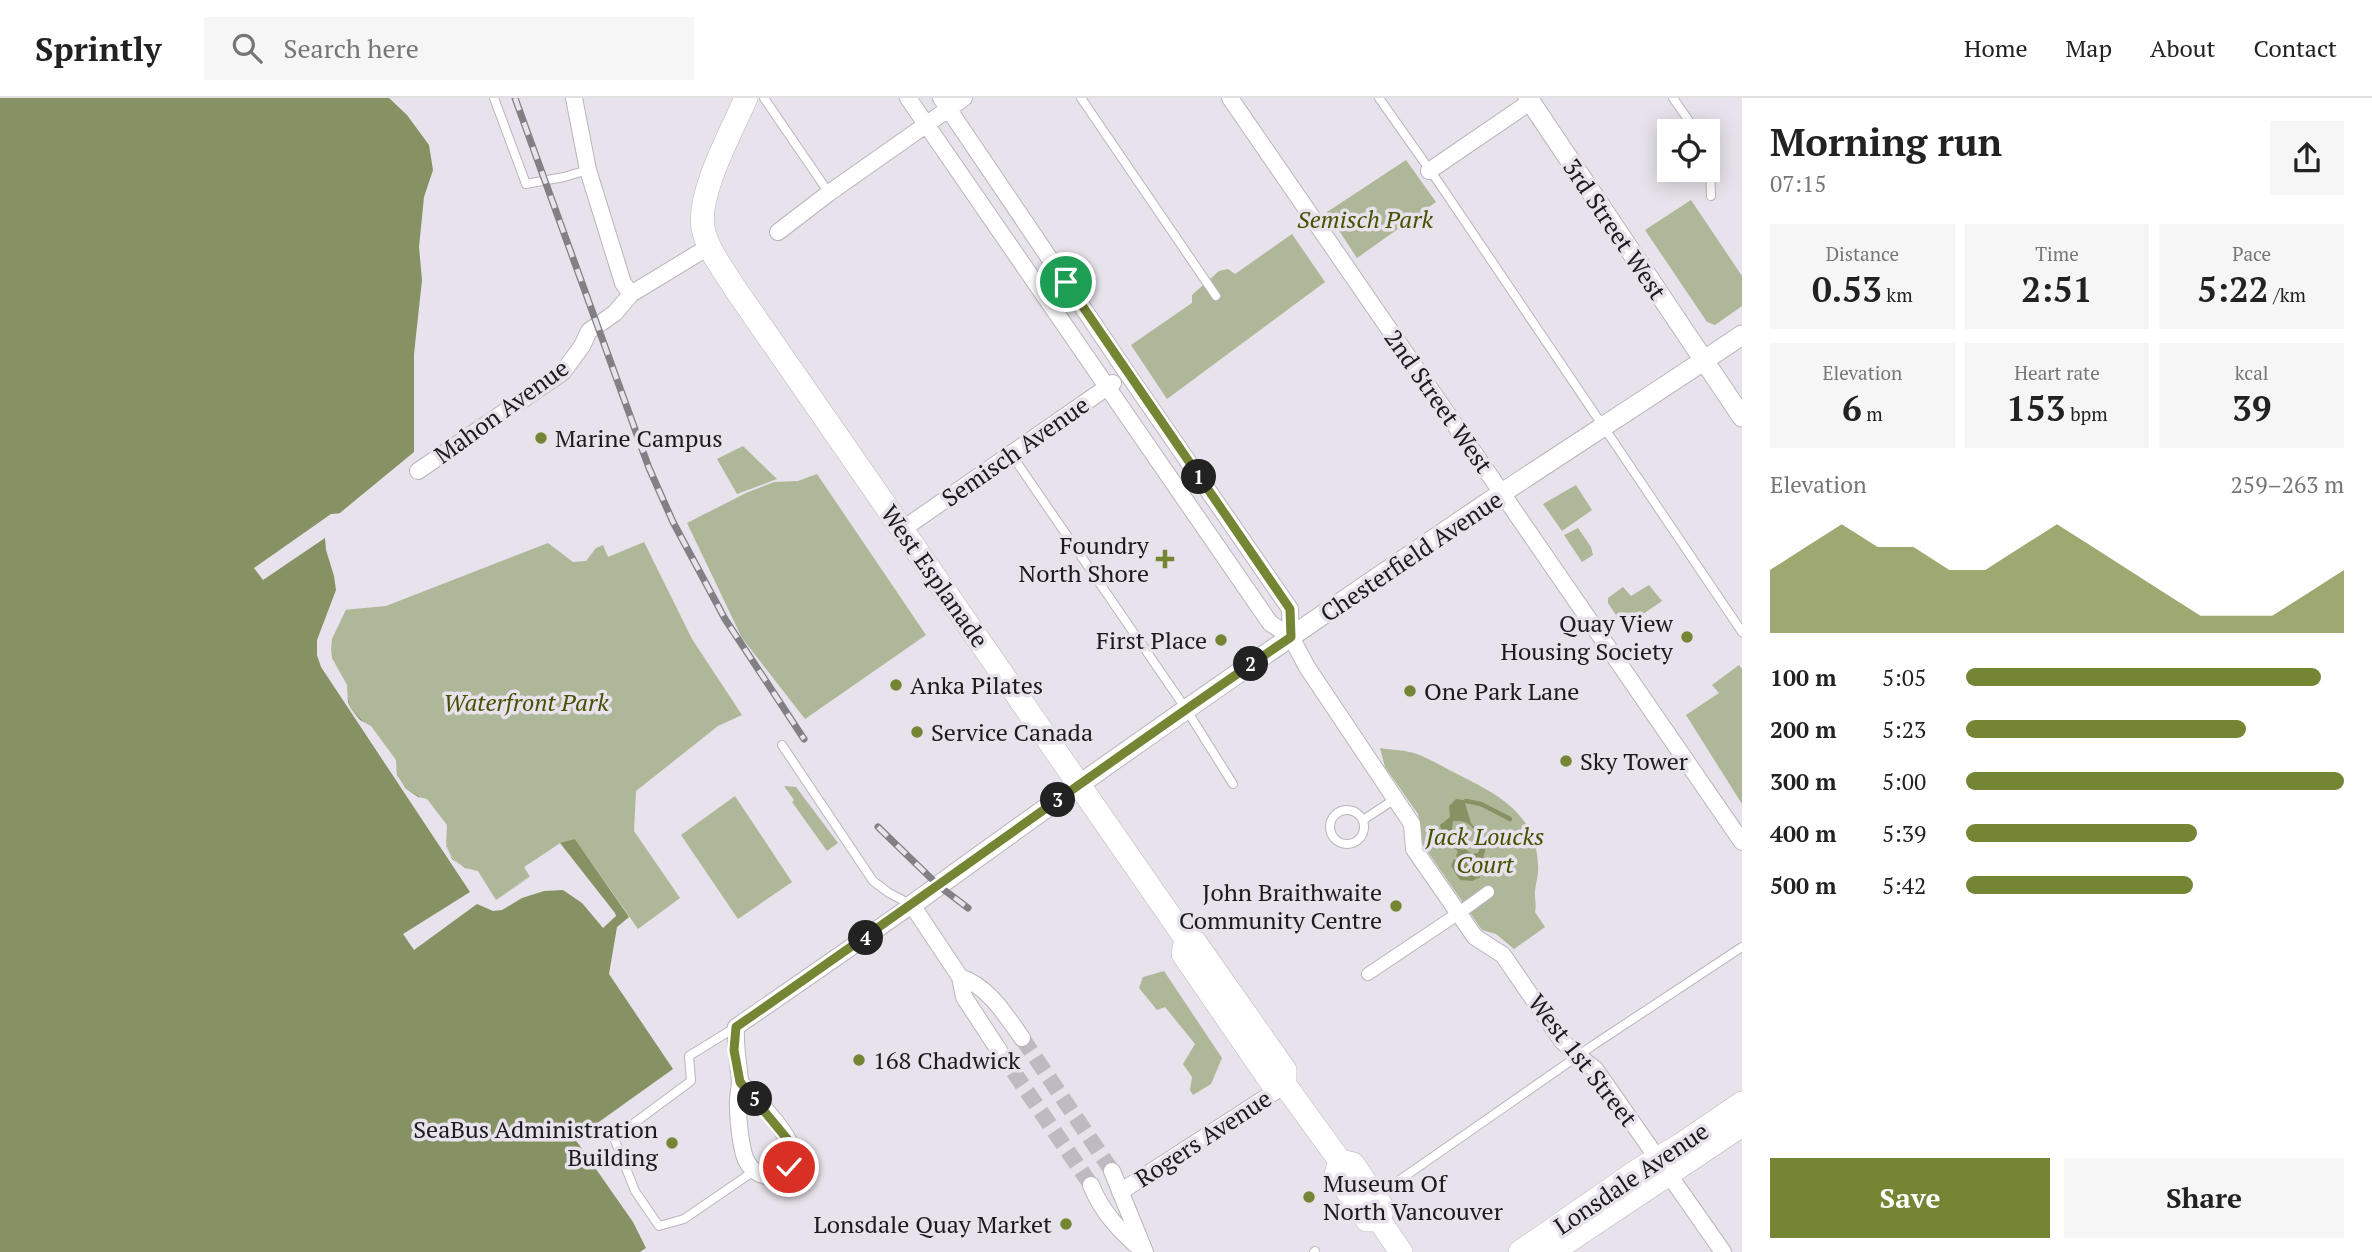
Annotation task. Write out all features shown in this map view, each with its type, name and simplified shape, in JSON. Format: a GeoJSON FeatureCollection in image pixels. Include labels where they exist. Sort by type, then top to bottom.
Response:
{"type":"FeatureCollection","features":[{"type":"Feature","properties":{"kind":"main road","name":"West Esplanade"},"geometry":{"type":"LineString","coordinates":[[746,98],[707,190],[703,228],[710,246],[734,287],[1186,939],[1195,942],[1285,1070],[1285,1085],[1340,1161],[1353,1164],[1376,1197],[1383,1208],[1380,1220],[1401,1252]]}},
{"type":"Feature","properties":{"kind":"main road","name":"Lonsdale Avenue"},"geometry":{"type":"LineString","coordinates":[[1561,1250],[1742,1103]]}},
{"type":"Feature","properties":{"kind":"main road","name":"Lonsdale Avenue"},"geometry":{"type":"LineString","coordinates":[[1520,1252],[1637,1171],[1664,1167],[1742,1125]]}},
{"type":"Feature","properties":{"kind":"main road","name":"West Esplanade"},"geometry":{"type":"LineString","coordinates":[[1340,1161],[1336,1175],[1367,1220],[1380,1220]]}},
{"type":"Feature","properties":{"kind":"street"},"geometry":{"type":"LineString","coordinates":[[574,98],[588,170],[623,283],[631,294]]}},
{"type":"Feature","properties":{"kind":"street"},"geometry":{"type":"LineString","coordinates":[[908,98],[1270,623],[1291,637]]}},
{"type":"Feature","properties":{"kind":"street"},"geometry":{"type":"LineString","coordinates":[[778,232],[927,124],[945,103],[964,98]]}},
{"type":"Feature","properties":{"kind":"street","name":"2nd Street West"},"geometry":{"type":"LineString","coordinates":[[1230,98],[1742,842]]}},
{"type":"Feature","properties":{"kind":"street"},"geometry":{"type":"LineString","coordinates":[[1429,171],[1529,100]]}},
{"type":"Feature","properties":{"kind":"street","name":"3rd Street West"},"geometry":{"type":"LineString","coordinates":[[1529,100],[1742,417]]}},
{"type":"Feature","properties":{"kind":"street"},"geometry":{"type":"LineString","coordinates":[[945,103],[1290,609],[1291,637]]}},
{"type":"Feature","properties":{"kind":"street","name":"Mahon Avenue"},"geometry":{"type":"LineString","coordinates":[[418,471],[563,372],[582,346],[589,331],[615,313],[631,294],[710,246]]}},
{"type":"Feature","properties":{"kind":"street","name":"Chesterfield Avenue"},"geometry":{"type":"LineString","coordinates":[[912,905],[1186,709],[1503,493],[1742,335]]}},
{"type":"Feature","properties":{"kind":"street","name":"Semisch Avenue"},"geometry":{"type":"LineString","coordinates":[[903,529],[1127,373]]}},
{"type":"Feature","properties":{"kind":"street","name":"West 1st Street"},"geometry":{"type":"LineString","coordinates":[[1291,637],[1307,667],[1412,824],[1414,849],[1475,937],[1503,955],[1562,1041],[1595,1069],[1723,1252]]}},
{"type":"Feature","properties":{"kind":"street"},"geometry":{"type":"LineString","coordinates":[[1466,908],[1488,892]]}},
{"type":"Feature","properties":{"kind":"street"},"geometry":{"type":"LineString","coordinates":[[740,1082],[789,1141],[793,1154],[789,1167],[779,1176],[766,1177],[754,1171],[746,1160],[738,1107],[740,1082],[734,1050],[736,1027],[912,905],[960,977],[964,997],[1000,1052]]}},
{"type":"Feature","properties":{"kind":"street"},"geometry":{"type":"LineString","coordinates":[[1368,974],[1453,917]]}},
{"type":"Feature","properties":{"kind":"street"},"geometry":{"type":"LineString","coordinates":[[960,977],[975,982],[1003,1011],[1022,1038]]}},
{"type":"Feature","properties":{"kind":"street","name":"Rogers Avenue"},"geometry":{"type":"LineString","coordinates":[[1121,1192],[1285,1085]]}},
{"type":"Feature","properties":{"kind":"street"},"geometry":{"type":"LineString","coordinates":[[1112,1171],[1144,1252]]}},
{"type":"Feature","properties":{"kind":"street"},"geometry":{"type":"LineString","coordinates":[[1121,1192],[1105,1191],[1091,1185],[1096,1198],[1117,1229],[1144,1252]]}},
{"type":"Feature","properties":{"kind":"lane"},"geometry":{"type":"LineString","coordinates":[[495,98],[526,184],[588,170]]}},
{"type":"Feature","properties":{"kind":"lane"},"geometry":{"type":"LineString","coordinates":[[764,98],[829,193]]}},
{"type":"Feature","properties":{"kind":"lane"},"geometry":{"type":"LineString","coordinates":[[1081,98],[1216,296]]}},
{"type":"Feature","properties":{"kind":"lane"},"geometry":{"type":"LineString","coordinates":[[1378,98],[1742,632]]}},
{"type":"Feature","properties":{"kind":"lane"},"geometry":{"type":"LineString","coordinates":[[1673,98],[1688,119]]}},
{"type":"Feature","properties":{"kind":"lane"},"geometry":{"type":"LineString","coordinates":[[1711,182],[1711,195]]}},
{"type":"Feature","properties":{"kind":"lane"},"geometry":{"type":"LineString","coordinates":[[1011,454],[1186,709],[1233,784]]}},
{"type":"Feature","properties":{"kind":"lane"},"geometry":{"type":"LineString","coordinates":[[782,745],[873,880],[889,893],[912,905]]}},
{"type":"Feature","properties":{"kind":"lane"},"geometry":{"type":"LineString","coordinates":[[1363,820],[1395,799]]}},
{"type":"Feature","properties":{"kind":"lane"},"geometry":{"type":"LineString","coordinates":[[1353,811],[1363,820],[1363,835],[1354,843],[1342,843],[1333,836],[1330,826],[1338,813],[1353,811]]}},
{"type":"Feature","properties":{"kind":"lane"},"geometry":{"type":"LineString","coordinates":[[1376,1197],[1578,1056],[1742,947]]}},
{"type":"Feature","properties":{"kind":"lane"},"geometry":{"type":"LineString","coordinates":[[736,1027],[689,1055],[691,1081],[614,1138],[635,1191],[659,1226],[684,1219],[754,1171]]}},
{"type":"Feature","properties":{"kind":"green space","name":"Semisch Park"},"geometry":{"type":"Polygon","coordinates":[[[1406,160],[1436,202],[1357,258],[1327,212],[1406,160]]]}},
{"type":"Feature","properties":{"kind":"green space"},"geometry":{"type":"Polygon","coordinates":[[[1691,200],[1742,276],[1742,306],[1715,325],[1707,322],[1645,230],[1691,200]]]}},
{"type":"Feature","properties":{"kind":"green space","name":"Semisch Park"},"geometry":{"type":"Polygon","coordinates":[[[1292,234],[1325,282],[1167,399],[1131,345],[1192,303],[1192,295],[1219,271],[1228,269],[1235,274],[1292,234]]]}},
{"type":"Feature","properties":{"kind":"green space"},"geometry":{"type":"Polygon","coordinates":[[[743,446],[777,479],[737,494],[717,459],[743,446]]]}},
{"type":"Feature","properties":{"kind":"green space"},"geometry":{"type":"Polygon","coordinates":[[[817,474],[926,635],[805,719],[742,638],[687,523],[774,482],[798,481],[817,474]]]}},
{"type":"Feature","properties":{"kind":"green space"},"geometry":{"type":"Polygon","coordinates":[[[1576,485],[1592,510],[1562,531],[1543,504],[1576,485]]]}},
{"type":"Feature","properties":{"kind":"green space"},"geometry":{"type":"Polygon","coordinates":[[[1578,528],[1591,547],[1593,555],[1582,562],[1564,535],[1578,528]]]}},
{"type":"Feature","properties":{"kind":"green space","name":"Waterfront Park"},"geometry":{"type":"Polygon","coordinates":[[[644,542],[692,639],[742,715],[718,726],[636,791],[634,831],[680,898],[638,929],[575,839],[524,867],[530,876],[496,900],[478,871],[463,866],[453,857],[447,845],[446,829],[422,798],[405,788],[365,723],[351,709],[342,680],[327,649],[343,610],[386,606],[548,543],[573,562],[586,561],[596,548],[603,545],[608,557],[644,542]]]}},
{"type":"Feature","properties":{"kind":"green space"},"geometry":{"type":"Polygon","coordinates":[[[1649,585],[1662,601],[1624,627],[1608,603],[1608,598],[1623,587],[1631,596],[1649,585]]]}},
{"type":"Feature","properties":{"kind":"green space"},"geometry":{"type":"Polygon","coordinates":[[[1739,665],[1742,669],[1742,804],[1686,715],[1719,693],[1712,685],[1739,665]]]}},
{"type":"Feature","properties":{"kind":"green space","name":"Jack Loucks Court"},"geometry":{"type":"Polygon","coordinates":[[[1380,748],[1423,756],[1490,791],[1514,809],[1531,833],[1536,848],[1538,868],[1535,912],[1545,927],[1514,949],[1496,934],[1482,930],[1423,845],[1418,814],[1385,767],[1380,748]]]}},
{"type":"Feature","properties":{"kind":"green space"},"geometry":{"type":"Polygon","coordinates":[[[784,786],[796,787],[838,843],[827,851],[792,802],[794,800],[784,786]]]}},
{"type":"Feature","properties":{"kind":"green space"},"geometry":{"type":"Polygon","coordinates":[[[735,796],[792,882],[738,919],[681,835],[735,796]]]}},
{"type":"Feature","properties":{"kind":"green space"},"geometry":{"type":"Polygon","coordinates":[[[1164,971],[1222,1058],[1211,1084],[1193,1095],[1190,1090],[1192,1077],[1183,1064],[1195,1044],[1165,1007],[1157,1010],[1139,988],[1143,977],[1164,971]]]}},
{"type":"Feature","properties":{"kind":"shaded area"},"geometry":{"type":"Polygon","coordinates":[[[0,98],[389,98],[407,115],[429,145],[433,170],[424,197],[419,247],[422,280],[414,354],[414,452],[335,517],[348,583],[327,649],[351,709],[365,723],[396,767],[400,781],[406,789],[424,801],[446,830],[446,845],[452,858],[463,866],[478,871],[496,900],[530,877],[524,867],[560,843],[575,839],[629,917],[617,927],[609,974],[673,1069],[575,1139],[633,1222],[646,1248],[640,1252],[0,1252],[0,98]]]}},
{"type":"Feature","properties":{"kind":"shaded area"},"geometry":{"type":"Polygon","coordinates":[[[1456,799],[1464,800],[1471,823],[1487,844],[1480,877],[1472,881],[1460,880],[1451,866],[1454,859],[1460,863],[1456,855],[1458,852],[1440,825],[1450,817],[1449,806],[1456,799]],[[1453,821],[1454,840],[1462,850],[1478,853],[1482,843],[1477,833],[1468,824],[1453,821]]]}},
{"type":"Feature","properties":{"kind":"pier"},"geometry":{"type":"Polygon","coordinates":[[[345,513],[338,518],[352,597],[332,639],[331,649],[332,658],[347,685],[351,709],[360,720],[371,726],[396,760],[397,775],[405,788],[418,797],[427,799],[447,825],[446,846],[452,859],[465,868],[478,871],[496,900],[530,877],[524,867],[560,843],[615,913],[616,916],[603,928],[582,903],[563,890],[544,891],[522,898],[502,910],[493,911],[477,904],[414,950],[403,934],[470,892],[321,667],[317,655],[317,640],[336,590],[325,538],[263,580],[254,568],[331,514],[345,513]]]}},
{"type":"Feature","properties":{"kind":"waterway"},"geometry":{"type":"LineString","coordinates":[[1466,801],[1481,804],[1510,819]]}},
{"type":"Feature","properties":{"kind":"tunnel"},"geometry":{"type":"LineString","coordinates":[[1022,1038],[1112,1171]]}},
{"type":"Feature","properties":{"kind":"tunnel"},"geometry":{"type":"LineString","coordinates":[[1000,1052],[1091,1185]]}},
{"type":"Feature","properties":{"kind":"railway"},"geometry":{"type":"LineString","coordinates":[[515,98],[649,468],[673,522],[725,619],[804,739]]}},
{"type":"Feature","properties":{"kind":"railway"},"geometry":{"type":"LineString","coordinates":[[878,827],[939,886],[968,908]]}},
{"type":"Feature","properties":{"kind":"place","name":"Marine Campus"},"geometry":{"type":"Point","coordinates":[541,438]}},
{"type":"Feature","properties":{"kind":"place","name":"Foundry North Shore"},"geometry":{"type":"Point","coordinates":[1165,559]}},
{"type":"Feature","properties":{"kind":"place","name":"Quay View Housing Society"},"geometry":{"type":"Point","coordinates":[1687,637]}},
{"type":"Feature","properties":{"kind":"place","name":"First Place"},"geometry":{"type":"Point","coordinates":[1221,640]}},
{"type":"Feature","properties":{"kind":"place","name":"Anka Pilates"},"geometry":{"type":"Point","coordinates":[896,685]}},
{"type":"Feature","properties":{"kind":"place","name":"One Park Lane"},"geometry":{"type":"Point","coordinates":[1410,691]}},
{"type":"Feature","properties":{"kind":"place","name":"Service Canada"},"geometry":{"type":"Point","coordinates":[917,732]}},
{"type":"Feature","properties":{"kind":"place","name":"Sky Tower"},"geometry":{"type":"Point","coordinates":[1566,761]}},
{"type":"Feature","properties":{"kind":"place","name":"John Braithwaite Community Centre"},"geometry":{"type":"Point","coordinates":[1396,906]}},
{"type":"Feature","properties":{"kind":"place","name":"168 Chadwick"},"geometry":{"type":"Point","coordinates":[859,1060]}},
{"type":"Feature","properties":{"kind":"place","name":"SeaBus Administration Building"},"geometry":{"type":"Point","coordinates":[672,1143]}},
{"type":"Feature","properties":{"kind":"place","name":"Museum Of North Vancouver"},"geometry":{"type":"Point","coordinates":[1309,1197]}},
{"type":"Feature","properties":{"kind":"place","name":"Lonsdale Quay Market"},"geometry":{"type":"Point","coordinates":[1066,1224]}},
{"type":"Feature","properties":{"kind":"route"},"geometry":{"type":"LineString","coordinates":[[789,1167],[793,1154],[789,1141],[740,1082],[734,1050],[736,1027],[1291,637],[1290,609],[1066,282]]}}]}
